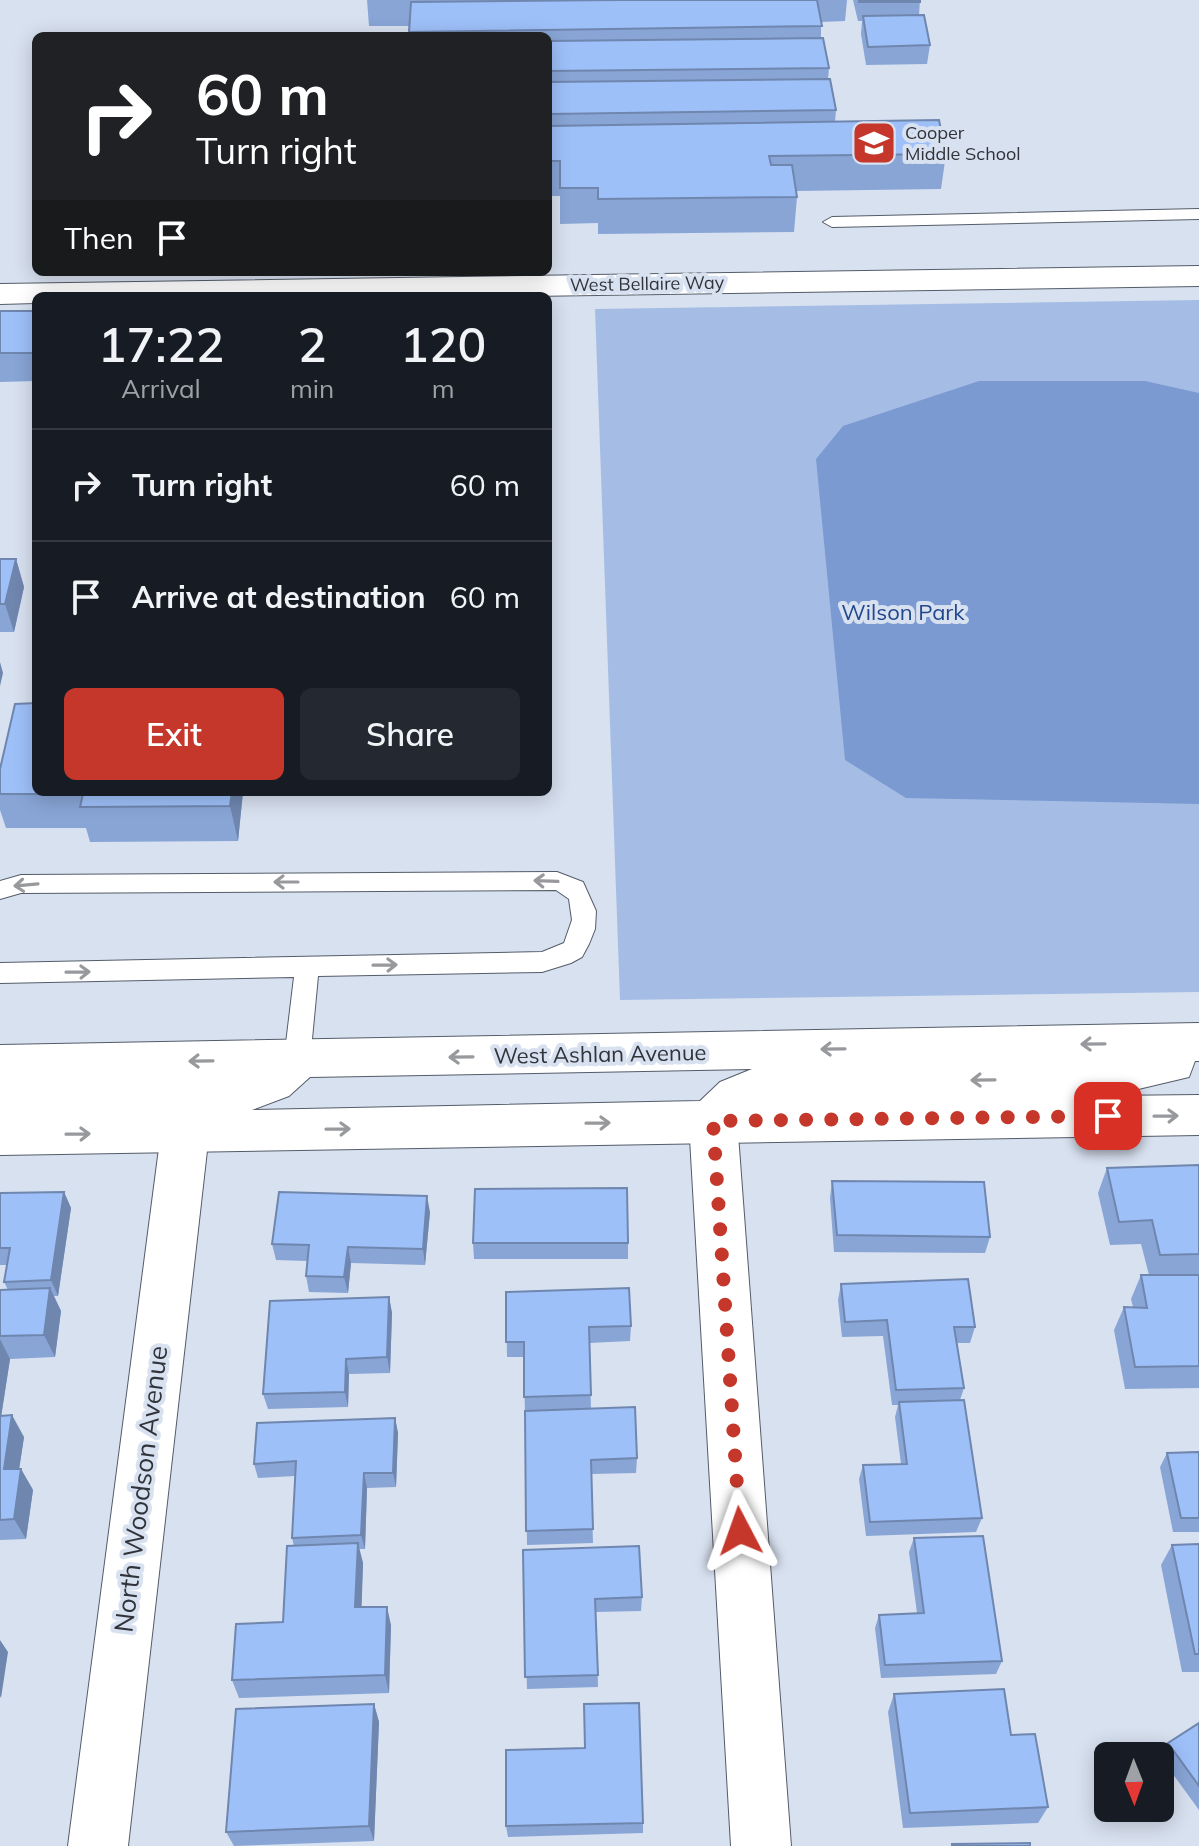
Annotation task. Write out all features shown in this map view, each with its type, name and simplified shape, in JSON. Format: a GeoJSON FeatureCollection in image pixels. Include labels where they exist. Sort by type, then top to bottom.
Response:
{"type":"FeatureCollection","features":[{"type":"Feature","properties":{"kind":"main road","name":"West Bellaire Way"},"geometry":{"type":"LineString","coordinates":[[133,292],[1199,276]]}},
{"type":"Feature","properties":{"kind":"main road","name":"West Bellaire Way"},"geometry":{"type":"LineString","coordinates":[[0,294],[32,294]]}},
{"type":"Feature","properties":{"kind":"main road","name":"West Ashlan Avenue"},"geometry":{"type":"LineString","coordinates":[[0,1064],[1199,1042]]}},
{"type":"Feature","properties":{"kind":"main road"},"geometry":{"type":"LineString","coordinates":[[761,1846],[713,1121],[725,1103],[746,1089],[769,1085],[1107,1077],[1199,1058]]}},
{"type":"Feature","properties":{"kind":"main road"},"geometry":{"type":"LineString","coordinates":[[0,1099],[242,1093],[274,1082],[284,1076],[297,1060]]}},
{"type":"Feature","properties":{"kind":"main road"},"geometry":{"type":"LineString","coordinates":[[0,1135],[1199,1115]]}},
{"type":"Feature","properties":{"kind":"main road","name":"North Woodson Avenue"},"geometry":{"type":"LineString","coordinates":[[98,1846],[185,1133]]}},
{"type":"Feature","properties":{"kind":"lane"},"geometry":{"type":"LineString","coordinates":[[832,222],[1199,214]]}},
{"type":"Feature","properties":{"kind":"lane"},"geometry":{"type":"LineString","coordinates":[[0,890],[21,884],[557,881],[575,888],[583,904],[582,935],[574,949],[562,957],[542,962],[0,973]]}},
{"type":"Feature","properties":{"kind":"lane"},"geometry":{"type":"LineString","coordinates":[[297,1060],[307,966]]}},
{"type":"Feature","properties":{"kind":"green space","name":"Wilson Park"},"geometry":{"type":"Polygon","coordinates":[[[1199,300],[1199,992],[620,1000],[595,309],[1199,300]]]}},
{"type":"Feature","properties":{"kind":"shaded area"},"geometry":{"type":"Polygon","coordinates":[[[979,381],[1145,381],[1199,393],[1199,804],[906,798],[845,760],[816,459],[843,426],[979,381]]]}},
{"type":"Feature","properties":{"kind":"building"},"geometry":{"type":"Polygon","coordinates":[[[817,0],[822,26],[409,32],[411,2],[817,0]]]}},
{"type":"Feature","properties":{"kind":"building"},"geometry":{"type":"Polygon","coordinates":[[[920,0],[920,2],[859,2],[920,0]]]}},
{"type":"Feature","properties":{"kind":"building"},"geometry":{"type":"Polygon","coordinates":[[[924,15],[930,45],[868,47],[863,16],[924,15]]]}},
{"type":"Feature","properties":{"kind":"building"},"geometry":{"type":"Polygon","coordinates":[[[823,38],[829,68],[552,71],[552,41],[823,38]]]}},
{"type":"Feature","properties":{"kind":"building"},"geometry":{"type":"Polygon","coordinates":[[[830,79],[836,110],[552,114],[552,82],[830,79]]]}},
{"type":"Feature","properties":{"kind":"building"},"geometry":{"type":"Polygon","coordinates":[[[939,120],[946,154],[769,156],[771,165],[792,165],[797,197],[598,199],[598,188],[560,188],[560,161],[552,161],[552,126],[939,120]]]}},
{"type":"Feature","properties":{"kind":"building"},"geometry":{"type":"Polygon","coordinates":[[[0,311],[32,311],[32,353],[0,353],[0,311]]]}},
{"type":"Feature","properties":{"kind":"building"},"geometry":{"type":"Polygon","coordinates":[[[0,559],[16,559],[5,604],[0,604],[0,559]]]}},
{"type":"Feature","properties":{"kind":"building"},"geometry":{"type":"Polygon","coordinates":[[[32,703],[32,794],[0,794],[0,769],[15,704],[32,703]]]}},
{"type":"Feature","properties":{"kind":"building"},"geometry":{"type":"Polygon","coordinates":[[[83,796],[231,796],[230,806],[80,807],[83,796]]]}},
{"type":"Feature","properties":{"kind":"building"},"geometry":{"type":"Polygon","coordinates":[[[1199,1165],[1199,1254],[1160,1255],[1152,1220],[1119,1222],[1107,1168],[1199,1165]]]}},
{"type":"Feature","properties":{"kind":"building"},"geometry":{"type":"Polygon","coordinates":[[[832,1181],[984,1182],[990,1237],[837,1235],[832,1181]]]}},
{"type":"Feature","properties":{"kind":"building"},"geometry":{"type":"Polygon","coordinates":[[[627,1188],[628,1243],[473,1243],[475,1189],[627,1188]]]}},
{"type":"Feature","properties":{"kind":"building"},"geometry":{"type":"Polygon","coordinates":[[[64,1192],[51,1280],[4,1282],[10,1248],[0,1248],[0,1193],[64,1192]]]}},
{"type":"Feature","properties":{"kind":"building"},"geometry":{"type":"Polygon","coordinates":[[[279,1192],[427,1196],[423,1249],[348,1247],[344,1277],[306,1276],[309,1245],[272,1244],[279,1192]]]}},
{"type":"Feature","properties":{"kind":"building"},"geometry":{"type":"Polygon","coordinates":[[[1141,1275],[1199,1275],[1199,1366],[1135,1367],[1124,1307],[1147,1308],[1141,1275]]]}},
{"type":"Feature","properties":{"kind":"building"},"geometry":{"type":"Polygon","coordinates":[[[968,1279],[975,1327],[954,1327],[964,1388],[896,1390],[887,1320],[845,1322],[841,1284],[968,1279]]]}},
{"type":"Feature","properties":{"kind":"building"},"geometry":{"type":"Polygon","coordinates":[[[50,1288],[44,1335],[0,1336],[0,1290],[50,1288]]]}},
{"type":"Feature","properties":{"kind":"building"},"geometry":{"type":"Polygon","coordinates":[[[629,1288],[631,1326],[589,1327],[591,1395],[524,1397],[524,1342],[506,1342],[506,1292],[629,1288]]]}},
{"type":"Feature","properties":{"kind":"building"},"geometry":{"type":"Polygon","coordinates":[[[389,1297],[387,1357],[346,1359],[345,1392],[263,1394],[270,1301],[389,1297]]]}},
{"type":"Feature","properties":{"kind":"building"},"geometry":{"type":"Polygon","coordinates":[[[964,1400],[982,1518],[870,1522],[863,1465],[907,1464],[899,1402],[964,1400]]]}},
{"type":"Feature","properties":{"kind":"building"},"geometry":{"type":"Polygon","coordinates":[[[635,1407],[637,1458],[591,1460],[593,1529],[526,1531],[525,1411],[635,1407]]]}},
{"type":"Feature","properties":{"kind":"building"},"geometry":{"type":"Polygon","coordinates":[[[12,1415],[4,1469],[21,1469],[14,1519],[0,1520],[0,1416],[12,1415]]]}},
{"type":"Feature","properties":{"kind":"building"},"geometry":{"type":"Polygon","coordinates":[[[395,1418],[393,1473],[364,1473],[361,1535],[292,1538],[296,1461],[254,1464],[257,1423],[395,1418]]]}},
{"type":"Feature","properties":{"kind":"building"},"geometry":{"type":"Polygon","coordinates":[[[1199,1452],[1199,1518],[1181,1518],[1167,1453],[1199,1452]]]}},
{"type":"Feature","properties":{"kind":"building"},"geometry":{"type":"Polygon","coordinates":[[[983,1536],[1002,1661],[885,1665],[879,1615],[924,1613],[914,1538],[983,1536]]]}},
{"type":"Feature","properties":{"kind":"building"},"geometry":{"type":"Polygon","coordinates":[[[358,1543],[355,1607],[387,1607],[385,1675],[232,1680],[236,1624],[283,1622],[287,1546],[358,1543]]]}},
{"type":"Feature","properties":{"kind":"building"},"geometry":{"type":"Polygon","coordinates":[[[1199,1544],[1199,1654],[1195,1654],[1172,1545],[1199,1544]]]}},
{"type":"Feature","properties":{"kind":"building"},"geometry":{"type":"Polygon","coordinates":[[[639,1546],[642,1597],[595,1599],[598,1675],[525,1677],[523,1550],[639,1546]]]}},
{"type":"Feature","properties":{"kind":"building"},"geometry":{"type":"Polygon","coordinates":[[[1004,1689],[1011,1735],[1035,1734],[1048,1807],[910,1813],[894,1694],[1004,1689]]]}},
{"type":"Feature","properties":{"kind":"building"},"geometry":{"type":"Polygon","coordinates":[[[639,1703],[643,1823],[506,1826],[506,1750],[585,1748],[584,1704],[639,1703]]]}},
{"type":"Feature","properties":{"kind":"building"},"geometry":{"type":"Polygon","coordinates":[[[374,1704],[369,1826],[226,1832],[236,1709],[374,1704]]]}},
{"type":"Feature","properties":{"kind":"building"},"geometry":{"type":"Polygon","coordinates":[[[1199,1723],[1199,1786],[1174,1751],[1174,1742],[1170,1742],[1199,1723]]]}},
{"type":"Feature","properties":{"kind":"building"},"geometry":{"type":"Polygon","coordinates":[[[1030,1843],[1030,1846],[952,1846],[952,1844],[1030,1843]]]}},
{"type":"Feature","properties":{"kind":"place","name":"Cooper Middle School"},"geometry":{"type":"Point","coordinates":[874,143]}},
{"type":"Feature","properties":{"kind":"route"},"geometry":{"type":"LineString","coordinates":[[740,1531],[713,1121],[1108,1116]]}}]}
